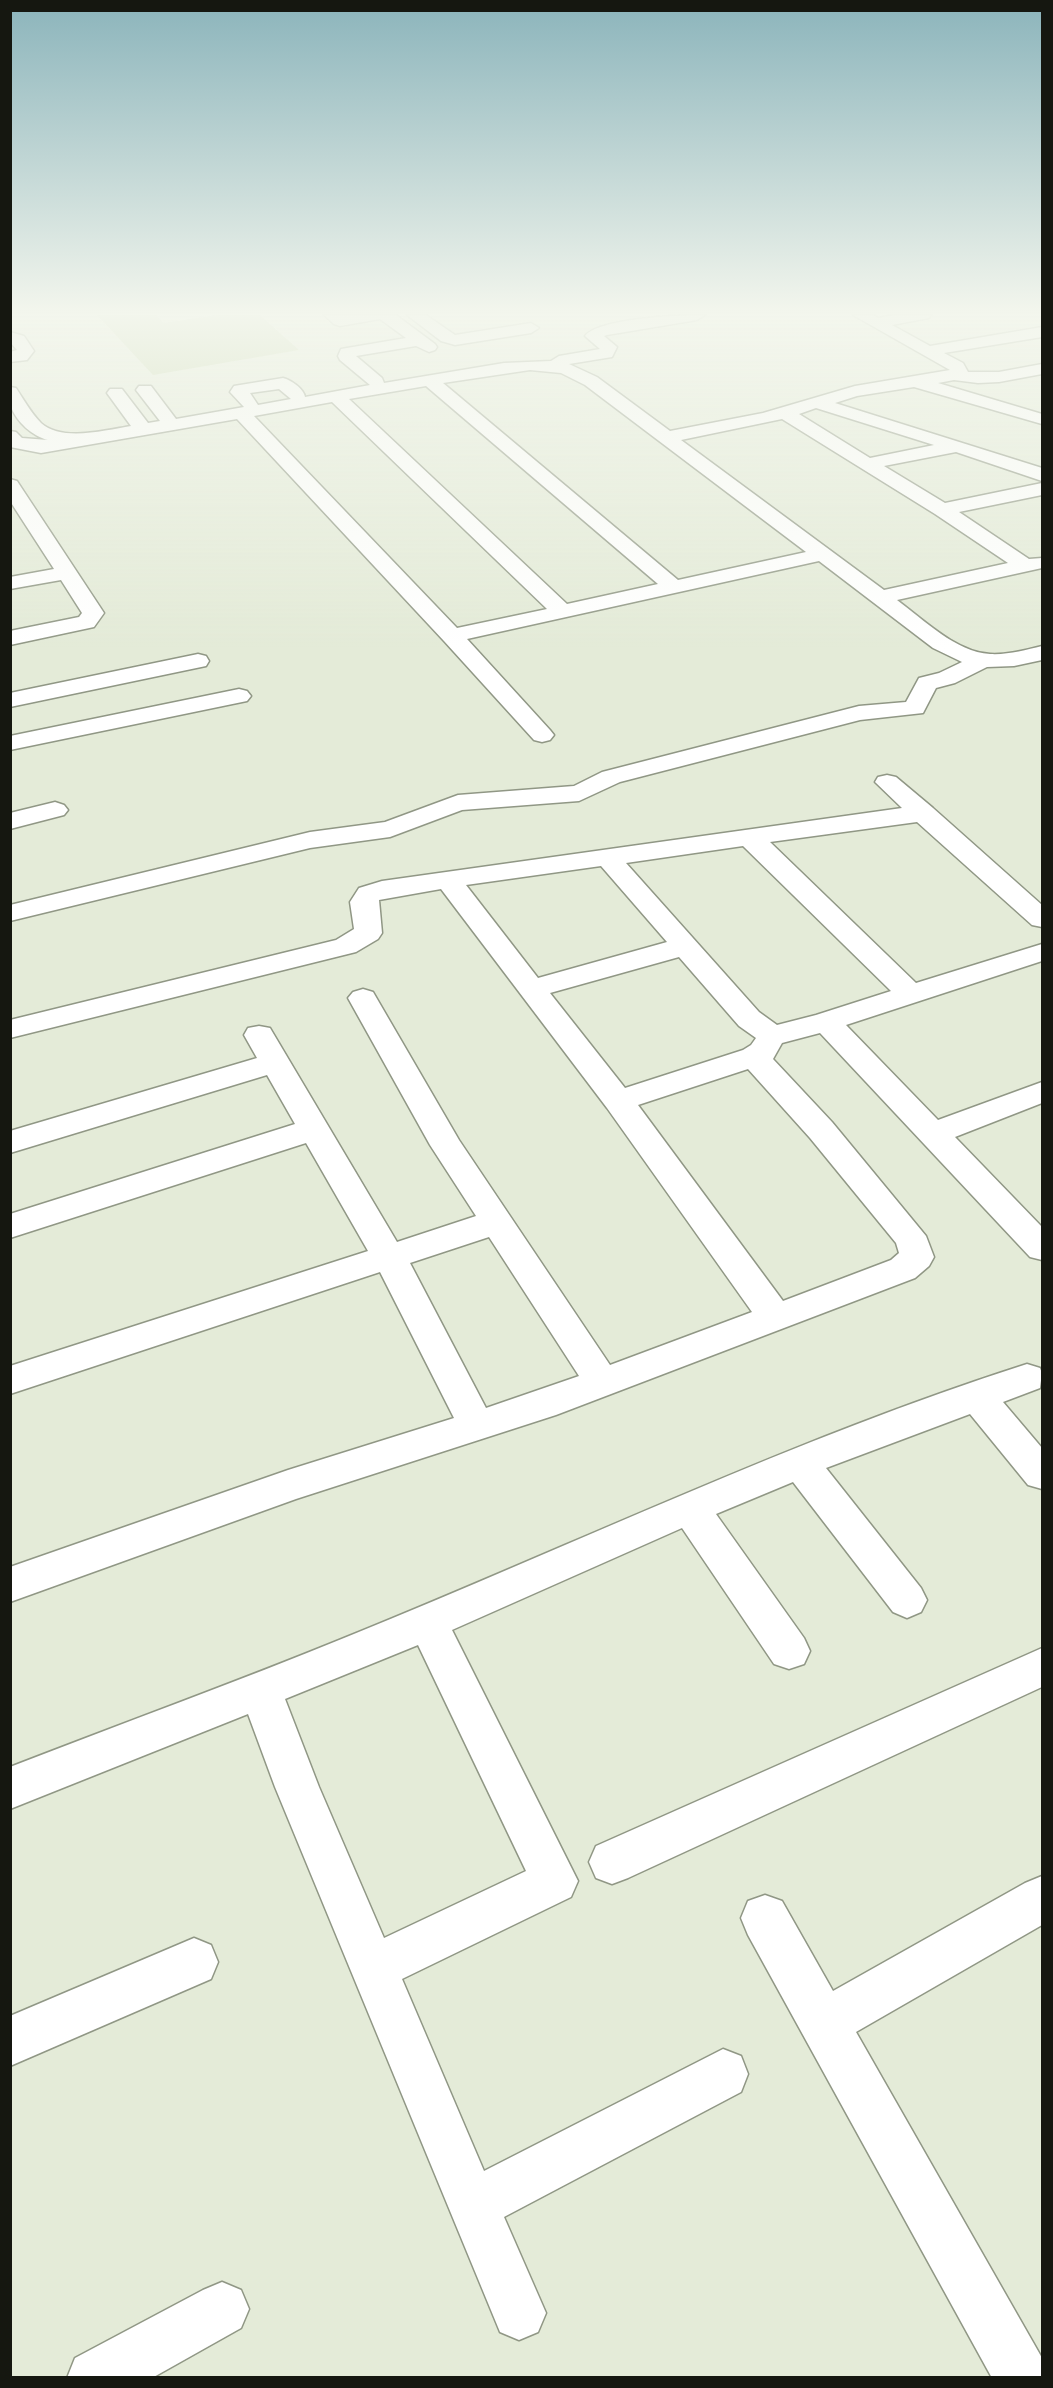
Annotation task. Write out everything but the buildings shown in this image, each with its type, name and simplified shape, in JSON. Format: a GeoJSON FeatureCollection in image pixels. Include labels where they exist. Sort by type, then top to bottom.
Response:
{"type":"FeatureCollection","features":[{"type":"Feature","properties":{"kind":"street"},"geometry":{"type":"LineString","coordinates":[[35,426],[42,433],[50,436],[69,437],[126,426]]}},
{"type":"Feature","properties":{"kind":"street"},"geometry":{"type":"LineString","coordinates":[[10,455],[149,426]]}},
{"type":"Feature","properties":{"kind":"street"},"geometry":{"type":"LineString","coordinates":[[263,426],[542,735]]}},
{"type":"Feature","properties":{"kind":"street"},"geometry":{"type":"LineString","coordinates":[[367,426],[562,611]]}},
{"type":"Feature","properties":{"kind":"street"},"geometry":{"type":"LineString","coordinates":[[484,426],[674,587]]}},
{"type":"Feature","properties":{"kind":"street"},"geometry":{"type":"LineString","coordinates":[[653,426],[960,656],[980,662],[996,663],[1042,653]]}},
{"type":"Feature","properties":{"kind":"street"},"geometry":{"type":"LineString","coordinates":[[668,437],[719,426]]}},
{"type":"Feature","properties":{"kind":"street"},"geometry":{"type":"LineString","coordinates":[[806,426],[1034,564]]}},
{"type":"Feature","properties":{"kind":"street"},"geometry":{"type":"LineString","coordinates":[[892,426],[1042,475]]}},
{"type":"Feature","properties":{"kind":"street"},"geometry":{"type":"LineString","coordinates":[[10,436],[16,443],[26,447],[41,447]]}},
{"type":"Feature","properties":{"kind":"street"},"geometry":{"type":"LineString","coordinates":[[866,464],[955,446]]}},
{"type":"Feature","properties":{"kind":"street"},"geometry":{"type":"LineString","coordinates":[[10,638],[74,625],[92,618],[93,613],[67,573],[29,530],[11,486]]}},
{"type":"Feature","properties":{"kind":"street"},"geometry":{"type":"LineString","coordinates":[[942,510],[1042,489]]}},
{"type":"Feature","properties":{"kind":"street"},"geometry":{"type":"LineString","coordinates":[[452,636],[825,554]]}},
{"type":"Feature","properties":{"kind":"street"},"geometry":{"type":"LineString","coordinates":[[880,597],[1034,564]]}},
{"type":"Feature","properties":{"kind":"street"},"geometry":{"type":"LineString","coordinates":[[10,583],[67,573]]}},
{"type":"Feature","properties":{"kind":"street"},"geometry":{"type":"LineString","coordinates":[[10,700],[198,661]]}},
{"type":"Feature","properties":{"kind":"street"},"geometry":{"type":"LineString","coordinates":[[10,913],[310,840],[390,829],[458,803],[579,793],[611,777],[859,713],[915,708],[927,683],[947,678],[980,662]]}},
{"type":"Feature","properties":{"kind":"street"},"geometry":{"type":"LineString","coordinates":[[10,743],[239,696]]}},
{"type":"Feature","properties":{"kind":"street"},"geometry":{"type":"LineString","coordinates":[[887,782],[1042,919]]}},
{"type":"Feature","properties":{"kind":"street"},"geometry":{"type":"LineString","coordinates":[[10,820],[55,810]]}},
{"type":"Feature","properties":{"kind":"street"},"geometry":{"type":"LineString","coordinates":[[10,1029],[346,946],[368,933],[363,902],[369,894],[382,889],[924,813]]}},
{"type":"Feature","properties":{"kind":"street"},"geometry":{"type":"LineString","coordinates":[[750,838],[911,995]]}},
{"type":"Feature","properties":{"kind":"street"},"geometry":{"type":"LineString","coordinates":[[10,1585],[277,1490],[543,1405],[886,1276],[903,1269],[917,1257],[909,1236],[821,1130],[763,1046],[748,1019],[606,856]]}},
{"type":"Feature","properties":{"kind":"street"},"geometry":{"type":"LineString","coordinates":[[447,879],[618,1101],[776,1318]]}},
{"type":"Feature","properties":{"kind":"street"},"geometry":{"type":"LineString","coordinates":[[531,989],[685,946]]}},
{"type":"Feature","properties":{"kind":"street"},"geometry":{"type":"LineString","coordinates":[[618,1101],[763,1046],[788,1033],[1042,952]]}},
{"type":"Feature","properties":{"kind":"street"},"geometry":{"type":"LineString","coordinates":[[363,998],[446,1145],[602,1382]]}},
{"type":"Feature","properties":{"kind":"street"},"geometry":{"type":"LineString","coordinates":[[825,1022],[1041,1244]]}},
{"type":"Feature","properties":{"kind":"street"},"geometry":{"type":"LineString","coordinates":[[10,1142],[266,1049],[388,1257],[476,1425]]}},
{"type":"Feature","properties":{"kind":"street"},"geometry":{"type":"LineString","coordinates":[[934,1133],[1042,1092]]}},
{"type":"Feature","properties":{"kind":"street"},"geometry":{"type":"LineString","coordinates":[[10,1226],[314,1130]]}},
{"type":"Feature","properties":{"kind":"street"},"geometry":{"type":"LineString","coordinates":[[10,1380],[497,1221]]}},
{"type":"Feature","properties":{"kind":"street"},"geometry":{"type":"LineString","coordinates":[[10,1788],[260,1690],[800,1463],[1027,1378]]}},
{"type":"Feature","properties":{"kind":"street"},"geometry":{"type":"LineString","coordinates":[[977,1397],[1042,1474]]}},
{"type":"Feature","properties":{"kind":"street"},"geometry":{"type":"LineString","coordinates":[[800,1463],[907,1600]]}},
{"type":"Feature","properties":{"kind":"street"},"geometry":{"type":"LineString","coordinates":[[690,1508],[789,1651]]}},
{"type":"Feature","properties":{"kind":"street"},"geometry":{"type":"LineString","coordinates":[[373,1968],[555,1881],[427,1621]]}},
{"type":"Feature","properties":{"kind":"street"},"geometry":{"type":"LineString","coordinates":[[612,1862],[879,1743],[1042,1667]]}},
{"type":"Feature","properties":{"kind":"street"},"geometry":{"type":"LineString","coordinates":[[260,1690],[297,1786],[519,2313]]}},
{"type":"Feature","properties":{"kind":"street"},"geometry":{"type":"LineString","coordinates":[[824,2023],[1042,1899]]}},
{"type":"Feature","properties":{"kind":"street"},"geometry":{"type":"LineString","coordinates":[[765,1918],[1023,2378]]}},
{"type":"Feature","properties":{"kind":"street"},"geometry":{"type":"LineString","coordinates":[[10,2041],[194,1962]]}},
{"type":"Feature","properties":{"kind":"street"},"geometry":{"type":"LineString","coordinates":[[472,2205],[723,2074]]}},
{"type":"Feature","properties":{"kind":"street"},"geometry":{"type":"LineString","coordinates":[[95,2378],[222,2309]]}}]}
